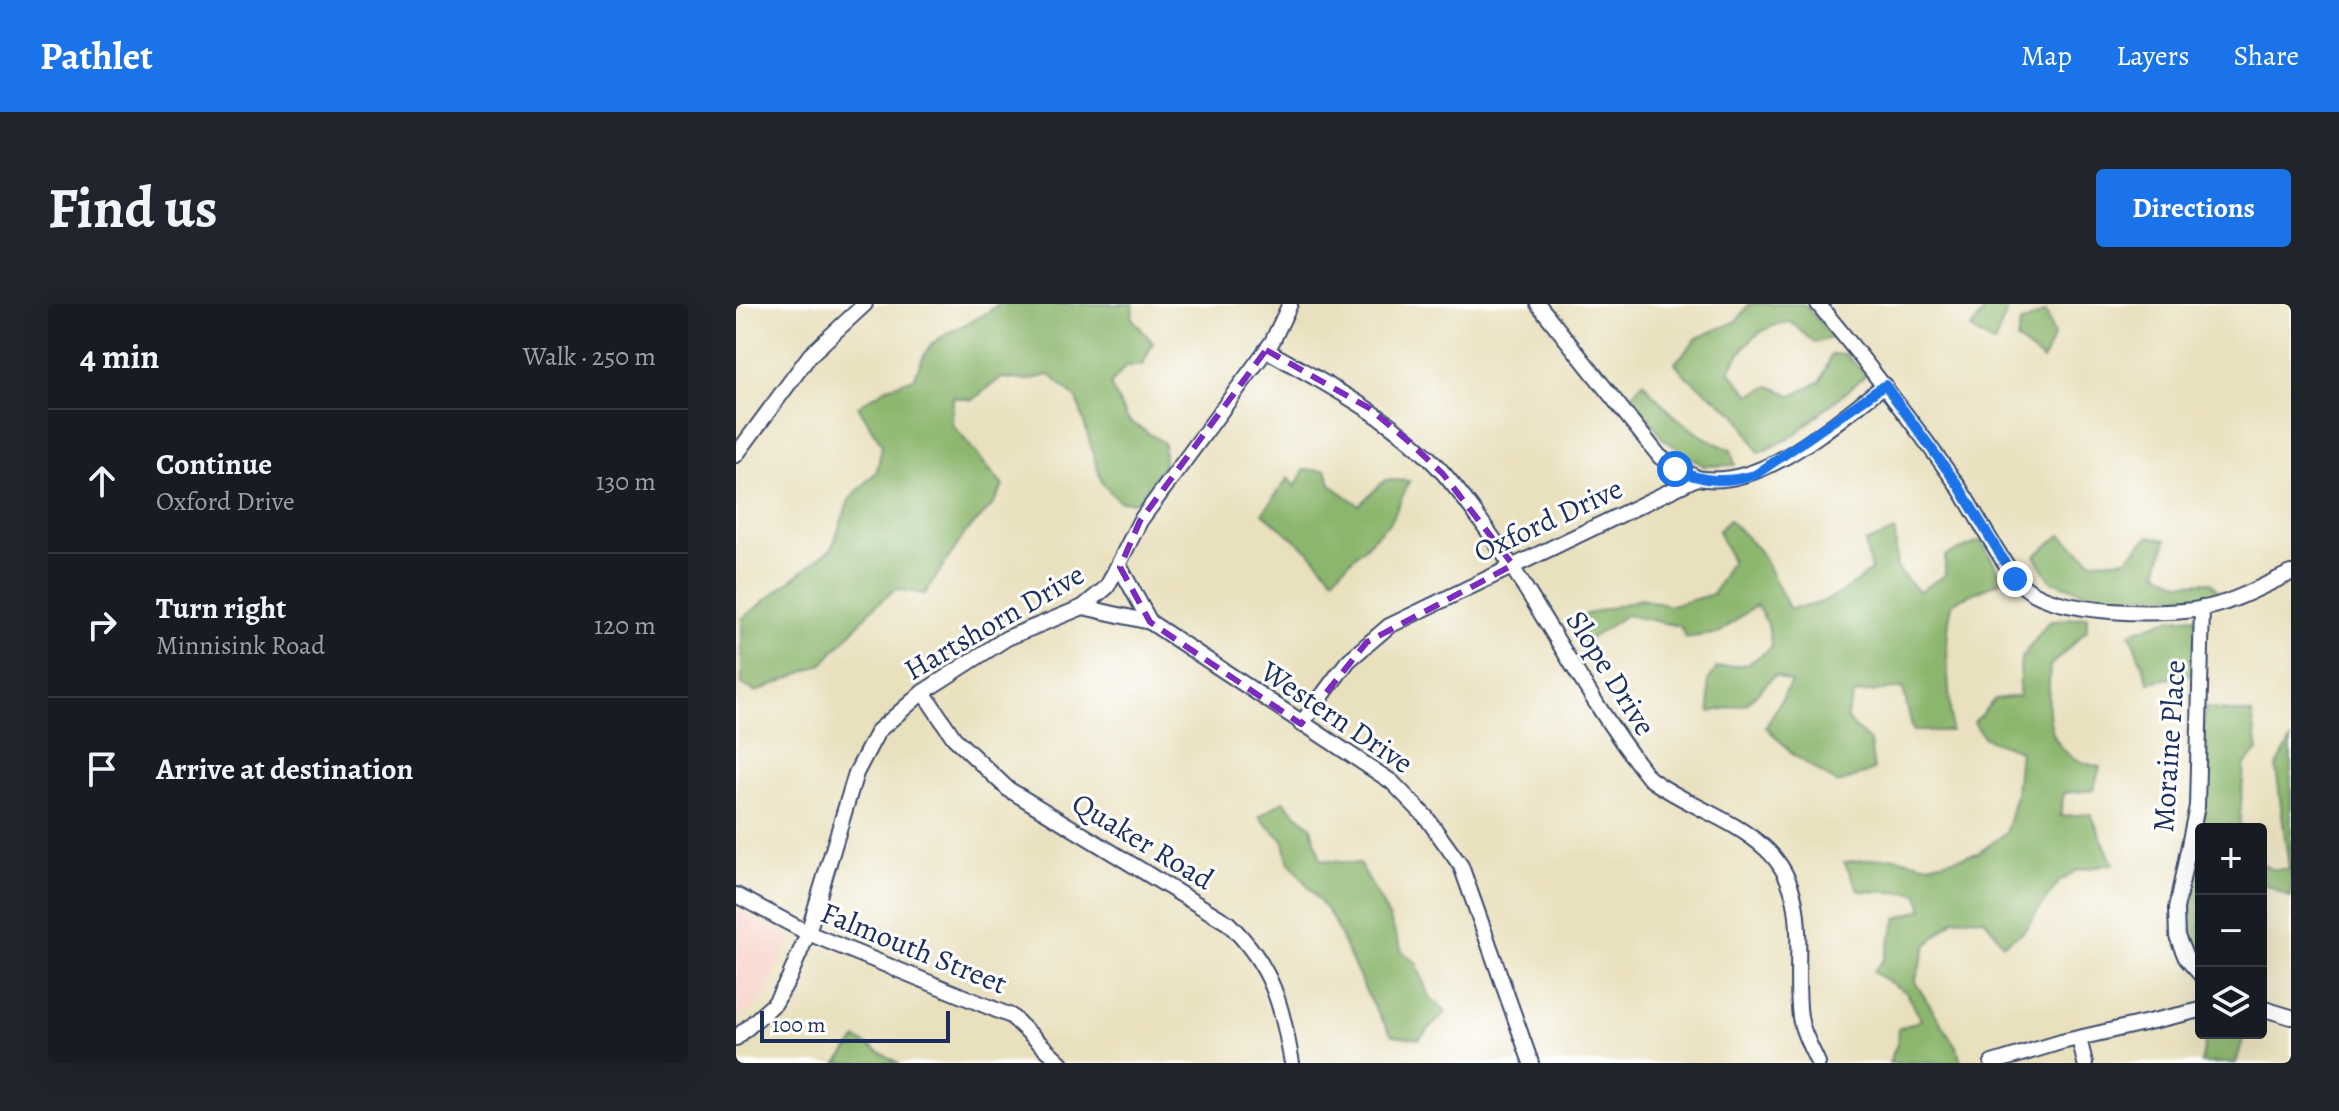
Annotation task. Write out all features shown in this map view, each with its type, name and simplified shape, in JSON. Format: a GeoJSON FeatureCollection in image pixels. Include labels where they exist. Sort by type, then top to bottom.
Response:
{"type":"FeatureCollection","features":[{"type":"Feature","properties":{"kind":"street"},"geometry":{"type":"LineString","coordinates":[[736,455],[810,355],[865,304]]}},
{"type":"Feature","properties":{"kind":"street","name":"Hartshorn Drive"},"geometry":{"type":"LineString","coordinates":[[736,1038],[775,1003],[808,933],[864,751],[878,731],[923,692],[1007,638],[1083,607],[1107,587],[1120,567],[1140,521],[1266,350],[1290,304]]}},
{"type":"Feature","properties":{"kind":"street"},"geometry":{"type":"LineString","coordinates":[[1538,304],[1660,457],[1697,478]]}},
{"type":"Feature","properties":{"kind":"street"},"geometry":{"type":"LineString","coordinates":[[1818,304],[1885,385],[1958,485],[2015,579],[2043,598],[2077,608],[2202,608],[2291,573]]}},
{"type":"Feature","properties":{"kind":"street","name":"Slope Drive"},"geometry":{"type":"LineString","coordinates":[[1266,350],[1369,408],[1443,474],[1513,565],[1649,778],[1681,800],[1750,836],[1778,861],[1796,902],[1800,1022],[1818,1063]]}},
{"type":"Feature","properties":{"kind":"street","name":"Oxford Drive"},"geometry":{"type":"LineString","coordinates":[[1301,724],[1367,642],[1418,610],[1697,478],[1728,481],[1763,471],[1885,385]]}},
{"type":"Feature","properties":{"kind":"street","name":"Western Drive"},"geometry":{"type":"LineString","coordinates":[[1120,567],[1150,622]]}},
{"type":"Feature","properties":{"kind":"street","name":"Western Drive"},"geometry":{"type":"LineString","coordinates":[[1083,607],[1150,622],[1392,782],[1426,817],[1461,866],[1531,1063]]}},
{"type":"Feature","properties":{"kind":"street","name":"Moraine Place"},"geometry":{"type":"LineString","coordinates":[[2196,823],[2202,608]]}},
{"type":"Feature","properties":{"kind":"street","name":"Quaker Road"},"geometry":{"type":"LineString","coordinates":[[923,692],[954,738],[1008,789],[1228,923],[1245,939],[1274,982],[1292,1063]]}},
{"type":"Feature","properties":{"kind":"street","name":"Moraine Place"},"geometry":{"type":"LineString","coordinates":[[2195,850],[2176,909],[2177,936],[2186,958],[2195,968]]}},
{"type":"Feature","properties":{"kind":"street","name":"Falmouth Street"},"geometry":{"type":"LineString","coordinates":[[736,895],[808,933],[1011,1016],[1061,1063]]}},
{"type":"Feature","properties":{"kind":"street"},"geometry":{"type":"LineString","coordinates":[[2267,1010],[2291,1017]]}},
{"type":"Feature","properties":{"kind":"street"},"geometry":{"type":"LineString","coordinates":[[1992,1063],[2079,1038],[2195,1011]]}},
{"type":"Feature","properties":{"kind":"street"},"geometry":{"type":"LineString","coordinates":[[2079,1038],[2085,1063]]}},
{"type":"Feature","properties":{"kind":"highlighted area"},"geometry":{"type":"Polygon","coordinates":[[[1266,350],[1369,408],[1408,441],[1443,474],[1513,565],[1367,642],[1301,724],[1150,622],[1120,567],[1140,521],[1266,350]]]}},
{"type":"Feature","properties":{"kind":"shaded area"},"geometry":{"type":"Polygon","coordinates":[[[736,908],[790,938],[769,989],[754,1008],[736,1019],[736,908]]]}},
{"type":"Feature","properties":{"kind":"green space"},"geometry":{"type":"Polygon","coordinates":[[[998,304],[1133,304],[1132,318],[1153,343],[1142,366],[1126,366],[1110,385],[1128,420],[1164,443],[1164,464],[1137,502],[1119,501],[1102,483],[1077,399],[1050,375],[1027,380],[1001,378],[972,400],[953,397],[952,424],[1003,486],[992,506],[966,532],[925,594],[895,589],[872,609],[823,664],[756,692],[742,684],[742,619],[832,548],[849,500],[877,471],[882,445],[858,406],[889,387],[914,378],[932,344],[998,304]]]}},
{"type":"Feature","properties":{"kind":"green space"},"geometry":{"type":"Polygon","coordinates":[[[1749,304],[1804,304],[1834,337],[1815,343],[1791,322],[1761,332],[1747,344],[1729,371],[1750,395],[1770,386],[1793,396],[1821,381],[1831,355],[1845,354],[1866,375],[1792,437],[1759,453],[1737,415],[1687,377],[1675,363],[1697,338],[1737,321],[1749,304]]]}},
{"type":"Feature","properties":{"kind":"green space"},"geometry":{"type":"Polygon","coordinates":[[[1985,304],[2010,304],[1994,344],[1971,329],[1986,308],[1985,304]]]}},
{"type":"Feature","properties":{"kind":"green space"},"geometry":{"type":"Polygon","coordinates":[[[2046,312],[2054,336],[2043,360],[2017,340],[2020,324],[2046,312]]]}},
{"type":"Feature","properties":{"kind":"green space"},"geometry":{"type":"Polygon","coordinates":[[[1643,382],[1682,422],[1705,438],[1731,450],[1735,465],[1704,466],[1663,439],[1632,395],[1643,382]]]}},
{"type":"Feature","properties":{"kind":"green space"},"geometry":{"type":"Polygon","coordinates":[[[1304,470],[1326,470],[1332,486],[1359,505],[1385,480],[1409,481],[1392,520],[1333,578],[1312,554],[1263,513],[1288,478],[1295,487],[1304,470]]]}},
{"type":"Feature","properties":{"kind":"green space"},"geometry":{"type":"Polygon","coordinates":[[[1729,520],[1760,551],[1789,608],[1823,602],[1853,585],[1871,570],[1865,543],[1895,531],[1897,568],[1918,592],[1945,575],[1945,556],[1981,541],[2004,580],[1953,602],[1947,649],[1951,731],[1913,731],[1903,688],[1854,694],[1846,718],[1870,742],[1874,770],[1838,784],[1794,755],[1766,727],[1791,682],[1775,675],[1746,704],[1710,712],[1708,681],[1717,668],[1748,664],[1772,647],[1768,624],[1756,605],[1719,633],[1686,638],[1680,626],[1626,615],[1584,643],[1584,615],[1641,599],[1671,606],[1713,594],[1732,561],[1718,531],[1729,520]]]}},
{"type":"Feature","properties":{"kind":"green space"},"geometry":{"type":"Polygon","coordinates":[[[2061,535],[2092,561],[2127,559],[2149,536],[2166,540],[2157,572],[2180,583],[2210,582],[2224,597],[2096,596],[2051,581],[2035,556],[2061,535]]]}},
{"type":"Feature","properties":{"kind":"green space"},"geometry":{"type":"Polygon","coordinates":[[[2087,616],[2087,630],[2050,666],[2049,717],[2058,744],[2068,754],[2081,762],[2100,767],[2093,790],[2064,793],[2060,816],[2091,814],[2113,864],[2077,870],[2059,882],[2023,932],[2003,944],[1984,918],[1954,919],[1926,946],[1915,982],[1957,1048],[1961,1063],[1889,1063],[1897,1044],[1898,1029],[1921,1020],[1907,993],[1873,972],[1884,959],[1897,918],[1923,909],[1917,893],[1859,891],[1844,862],[1895,857],[1929,865],[1978,853],[2006,833],[2016,794],[2020,751],[1984,738],[1974,722],[1995,699],[2019,696],[2021,658],[2049,622],[2087,616]]]}},
{"type":"Feature","properties":{"kind":"green space"},"geometry":{"type":"Polygon","coordinates":[[[2195,617],[2194,674],[2149,682],[2130,633],[2169,619],[2195,617]]]}},
{"type":"Feature","properties":{"kind":"green space"},"geometry":{"type":"Polygon","coordinates":[[[2205,708],[2252,714],[2258,751],[2244,765],[2239,823],[2197,823],[2205,708]]]}},
{"type":"Feature","properties":{"kind":"green space"},"geometry":{"type":"Polygon","coordinates":[[[2291,740],[2291,898],[2267,885],[2267,867],[2289,869],[2276,767],[2291,740]]]}},
{"type":"Feature","properties":{"kind":"green space"},"geometry":{"type":"Polygon","coordinates":[[[1283,801],[1311,827],[1321,860],[1360,864],[1389,917],[1402,951],[1417,964],[1429,997],[1446,1012],[1419,1039],[1392,1035],[1371,1002],[1331,916],[1288,861],[1284,841],[1259,817],[1283,801]]]}},
{"type":"Feature","properties":{"kind":"green space"},"geometry":{"type":"Polygon","coordinates":[[[2191,867],[2195,868],[2195,956],[2183,929],[2184,895],[2191,867]]]}},
{"type":"Feature","properties":{"kind":"green space"},"geometry":{"type":"Polygon","coordinates":[[[857,1039],[897,1062],[898,1063],[837,1063],[857,1039]]]}},
{"type":"Feature","properties":{"kind":"green space"},"geometry":{"type":"Polygon","coordinates":[[[2206,1039],[2243,1039],[2236,1063],[2201,1063],[2206,1039]]]}},
{"type":"Feature","properties":{"kind":"route"},"geometry":{"type":"LineString","coordinates":[[1675,469],[1709,481],[1737,480],[1755,475],[1885,385],[1958,485],[2015,579]]}}]}
